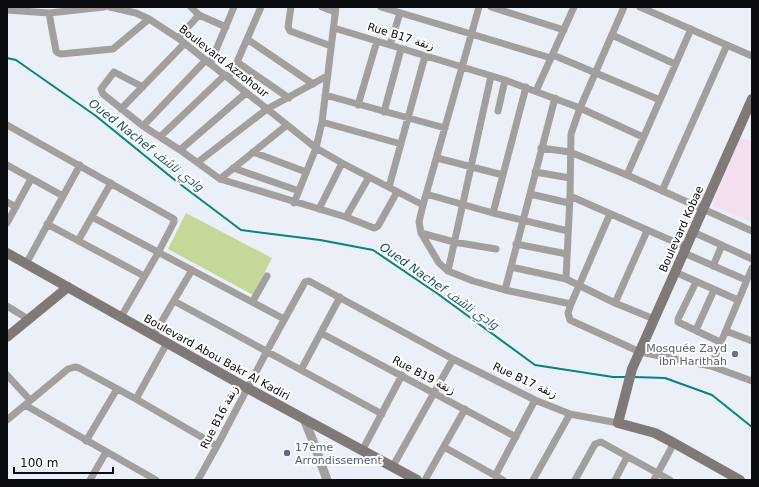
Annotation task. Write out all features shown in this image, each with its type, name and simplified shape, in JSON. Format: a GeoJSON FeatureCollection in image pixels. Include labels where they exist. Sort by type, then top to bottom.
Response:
{"type":"FeatureCollection","features":[{"type":"Feature","properties":{"kind":"main road","name":"Boulevard Kobae"},"geometry":{"type":"LineString","coordinates":[[618,423],[632,369],[752,99]]}},
{"type":"Feature","properties":{"kind":"main road","name":"Boulevard Abou Bakr Al Kadiri"},"geometry":{"type":"LineString","coordinates":[[7,253],[121,316],[153,336],[417,480]]}},
{"type":"Feature","properties":{"kind":"main road"},"geometry":{"type":"LineString","coordinates":[[7,336],[68,287]]}},
{"type":"Feature","properties":{"kind":"main road","name":"Rue B17 زنقة"},"geometry":{"type":"LineString","coordinates":[[618,423],[655,434],[740,480]]}},
{"type":"Feature","properties":{"kind":"street"},"geometry":{"type":"LineString","coordinates":[[7,10],[49,13],[68,9],[104,7]]}},
{"type":"Feature","properties":{"kind":"street","name":"Boulevard Azzohour"},"geometry":{"type":"LineString","coordinates":[[110,7],[136,13],[149,19],[178,38],[316,148],[423,205]]}},
{"type":"Feature","properties":{"kind":"street"},"geometry":{"type":"LineString","coordinates":[[191,7],[199,15],[226,27]]}},
{"type":"Feature","properties":{"kind":"street"},"geometry":{"type":"LineString","coordinates":[[143,126],[208,62],[226,27],[234,7]]}},
{"type":"Feature","properties":{"kind":"street"},"geometry":{"type":"LineString","coordinates":[[160,136],[226,77],[237,62],[261,7]]}},
{"type":"Feature","properties":{"kind":"street"},"geometry":{"type":"LineString","coordinates":[[290,7],[288,27],[290,31],[331,46]]}},
{"type":"Feature","properties":{"kind":"street"},"geometry":{"type":"LineString","coordinates":[[294,203],[316,148],[322,122],[335,10],[322,7]]}},
{"type":"Feature","properties":{"kind":"street"},"geometry":{"type":"LineString","coordinates":[[381,7],[470,34],[552,56],[660,100]]}},
{"type":"Feature","properties":{"kind":"street"},"geometry":{"type":"LineString","coordinates":[[478,7],[423,205],[419,222],[421,233],[439,263],[448,271],[473,281],[505,290],[572,304]]}},
{"type":"Feature","properties":{"kind":"street"},"geometry":{"type":"LineString","coordinates":[[491,7],[564,30]]}},
{"type":"Feature","properties":{"kind":"street"},"geometry":{"type":"LineString","coordinates":[[536,91],[574,7]]}},
{"type":"Feature","properties":{"kind":"street"},"geometry":{"type":"LineString","coordinates":[[566,279],[572,128],[624,7]]}},
{"type":"Feature","properties":{"kind":"street"},"geometry":{"type":"LineString","coordinates":[[640,7],[752,56]]}},
{"type":"Feature","properties":{"kind":"street"},"geometry":{"type":"LineString","coordinates":[[49,13],[56,51],[61,54],[113,49],[149,19]]}},
{"type":"Feature","properties":{"kind":"street"},"geometry":{"type":"LineString","coordinates":[[390,45],[400,13]]}},
{"type":"Feature","properties":{"kind":"street"},"geometry":{"type":"LineString","coordinates":[[178,38],[199,15]]}},
{"type":"Feature","properties":{"kind":"street","name":"Rue B17 زنقة"},"geometry":{"type":"LineString","coordinates":[[334,28],[526,87],[580,108],[643,137]]}},
{"type":"Feature","properties":{"kind":"street"},"geometry":{"type":"LineString","coordinates":[[627,175],[691,29]]}},
{"type":"Feature","properties":{"kind":"street"},"geometry":{"type":"LineString","coordinates":[[612,35],[675,64]]}},
{"type":"Feature","properties":{"kind":"street"},"geometry":{"type":"LineString","coordinates":[[247,39],[313,84]]}},
{"type":"Feature","properties":{"kind":"street"},"geometry":{"type":"LineString","coordinates":[[358,105],[377,41]]}},
{"type":"Feature","properties":{"kind":"street"},"geometry":{"type":"LineString","coordinates":[[121,109],[184,44]]}},
{"type":"Feature","properties":{"kind":"street"},"geometry":{"type":"LineString","coordinates":[[662,191],[727,45]]}},
{"type":"Feature","properties":{"kind":"street"},"geometry":{"type":"LineString","coordinates":[[384,112],[401,49]]}},
{"type":"Feature","properties":{"kind":"street"},"geometry":{"type":"LineString","coordinates":[[389,187],[425,56]]}},
{"type":"Feature","properties":{"kind":"street"},"geometry":{"type":"LineString","coordinates":[[237,62],[289,98]]}},
{"type":"Feature","properties":{"kind":"street"},"geometry":{"type":"LineString","coordinates":[[142,87],[115,72],[112,73],[102,87],[102,91],[103,94],[143,126],[198,162],[220,179],[294,203],[346,217],[373,228],[378,226],[397,192]]}},
{"type":"Feature","properties":{"kind":"street"},"geometry":{"type":"LineString","coordinates":[[198,162],[267,109],[327,76]]}},
{"type":"Feature","properties":{"kind":"street"},"geometry":{"type":"LineString","coordinates":[[448,271],[491,76]]}},
{"type":"Feature","properties":{"kind":"street"},"geometry":{"type":"LineString","coordinates":[[498,111],[505,80]]}},
{"type":"Feature","properties":{"kind":"street"},"geometry":{"type":"LineString","coordinates":[[494,213],[526,87]]}},
{"type":"Feature","properties":{"kind":"street"},"geometry":{"type":"LineString","coordinates":[[180,150],[246,93]]}},
{"type":"Feature","properties":{"kind":"street"},"geometry":{"type":"LineString","coordinates":[[325,96],[444,128]]}},
{"type":"Feature","properties":{"kind":"street"},"geometry":{"type":"LineString","coordinates":[[505,290],[555,98]]}},
{"type":"Feature","properties":{"kind":"street"},"geometry":{"type":"LineString","coordinates":[[322,122],[401,144]]}},
{"type":"Feature","properties":{"kind":"street"},"geometry":{"type":"LineString","coordinates":[[7,125],[172,217],[174,222],[158,253],[121,316]]}},
{"type":"Feature","properties":{"kind":"street"},"geometry":{"type":"LineString","coordinates":[[220,179],[287,125]]}},
{"type":"Feature","properties":{"kind":"street"},"geometry":{"type":"LineString","coordinates":[[541,148],[570,152],[627,175],[752,231]]}},
{"type":"Feature","properties":{"kind":"street"},"geometry":{"type":"LineString","coordinates":[[253,152],[306,172]]}},
{"type":"Feature","properties":{"kind":"street"},"geometry":{"type":"LineString","coordinates":[[437,158],[503,175]]}},
{"type":"Feature","properties":{"kind":"street"},"geometry":{"type":"LineString","coordinates":[[319,209],[342,163]]}},
{"type":"Feature","properties":{"kind":"street"},"geometry":{"type":"LineString","coordinates":[[7,165],[63,196]]}},
{"type":"Feature","properties":{"kind":"street"},"geometry":{"type":"LineString","coordinates":[[26,264],[80,165]]}},
{"type":"Feature","properties":{"kind":"street"},"geometry":{"type":"LineString","coordinates":[[233,168],[299,191]]}},
{"type":"Feature","properties":{"kind":"street"},"geometry":{"type":"LineString","coordinates":[[535,172],[570,178]]}},
{"type":"Feature","properties":{"kind":"street"},"geometry":{"type":"LineString","coordinates":[[346,217],[369,177]]}},
{"type":"Feature","properties":{"kind":"street"},"geometry":{"type":"LineString","coordinates":[[7,223],[31,179]]}},
{"type":"Feature","properties":{"kind":"street"},"geometry":{"type":"LineString","coordinates":[[78,241],[111,183]]}},
{"type":"Feature","properties":{"kind":"street"},"geometry":{"type":"LineString","coordinates":[[426,194],[494,213],[568,231]]}},
{"type":"Feature","properties":{"kind":"street"},"geometry":{"type":"LineString","coordinates":[[530,194],[570,199],[610,214],[685,250],[713,266],[746,280]]}},
{"type":"Feature","properties":{"kind":"street"},"geometry":{"type":"LineString","coordinates":[[7,202],[16,207]]}},
{"type":"Feature","properties":{"kind":"street"},"geometry":{"type":"LineString","coordinates":[[610,214],[568,313],[569,319],[572,322],[640,352],[711,366],[752,381]]}},
{"type":"Feature","properties":{"kind":"street"},"geometry":{"type":"LineString","coordinates":[[92,217],[158,253],[253,301],[284,319]]}},
{"type":"Feature","properties":{"kind":"street"},"geometry":{"type":"LineString","coordinates":[[47,224],[144,276]]}},
{"type":"Feature","properties":{"kind":"street"},"geometry":{"type":"LineString","coordinates":[[615,303],[647,231]]}},
{"type":"Feature","properties":{"kind":"street"},"geometry":{"type":"LineString","coordinates":[[693,232],[752,258]]}},
{"type":"Feature","properties":{"kind":"street"},"geometry":{"type":"LineString","coordinates":[[421,233],[454,242],[496,249]]}},
{"type":"Feature","properties":{"kind":"street"},"geometry":{"type":"LineString","coordinates":[[516,244],[567,254]]}},
{"type":"Feature","properties":{"kind":"street"},"geometry":{"type":"LineString","coordinates":[[713,266],[722,245]]}},
{"type":"Feature","properties":{"kind":"street"},"geometry":{"type":"LineString","coordinates":[[511,267],[566,279],[615,303],[654,319]]}},
{"type":"Feature","properties":{"kind":"street"},"geometry":{"type":"LineString","coordinates":[[711,366],[752,268]]}},
{"type":"Feature","properties":{"kind":"street"},"geometry":{"type":"LineString","coordinates":[[153,336],[192,270]]}},
{"type":"Feature","properties":{"kind":"street"},"geometry":{"type":"LineString","coordinates":[[675,272],[738,300]]}},
{"type":"Feature","properties":{"kind":"street"},"geometry":{"type":"LineString","coordinates":[[253,301],[267,276]]}},
{"type":"Feature","properties":{"kind":"street","name":"Rue B17 زنقة"},"geometry":{"type":"LineString","coordinates":[[307,281],[310,281],[340,297],[453,359],[535,400],[570,414],[618,423]]}},
{"type":"Feature","properties":{"kind":"street","name":"Rue B16 زنقة"},"geometry":{"type":"LineString","coordinates":[[198,480],[284,319],[307,281]]}},
{"type":"Feature","properties":{"kind":"street"},"geometry":{"type":"LineString","coordinates":[[696,282],[678,320],[681,324],[720,342]]}},
{"type":"Feature","properties":{"kind":"street"},"geometry":{"type":"LineString","coordinates":[[696,330],[714,290]]}},
{"type":"Feature","properties":{"kind":"street"},"geometry":{"type":"LineString","coordinates":[[301,370],[340,297]]}},
{"type":"Feature","properties":{"kind":"street"},"geometry":{"type":"LineString","coordinates":[[174,301],[382,414]]}},
{"type":"Feature","properties":{"kind":"street"},"geometry":{"type":"LineString","coordinates":[[7,306],[28,319]]}},
{"type":"Feature","properties":{"kind":"street"},"geometry":{"type":"LineString","coordinates":[[726,331],[751,339]]}},
{"type":"Feature","properties":{"kind":"street","name":"Rue B19 زنقة"},"geometry":{"type":"LineString","coordinates":[[321,333],[516,437]]}},
{"type":"Feature","properties":{"kind":"street"},"geometry":{"type":"LineString","coordinates":[[136,398],[167,343]]}},
{"type":"Feature","properties":{"kind":"street"},"geometry":{"type":"LineString","coordinates":[[393,466],[453,359]]}},
{"type":"Feature","properties":{"kind":"street"},"geometry":{"type":"LineString","coordinates":[[7,420],[68,369],[75,367],[136,398],[217,446]]}},
{"type":"Feature","properties":{"kind":"street"},"geometry":{"type":"LineString","coordinates":[[7,375],[27,402],[86,441],[156,480]]}},
{"type":"Feature","properties":{"kind":"street"},"geometry":{"type":"LineString","coordinates":[[362,451],[402,375]]}},
{"type":"Feature","properties":{"kind":"street"},"geometry":{"type":"LineString","coordinates":[[86,441],[117,388]]}},
{"type":"Feature","properties":{"kind":"street"},"geometry":{"type":"LineString","coordinates":[[495,476],[535,400]]}},
{"type":"Feature","properties":{"kind":"street"},"geometry":{"type":"LineString","coordinates":[[425,480],[465,410]]}},
{"type":"Feature","properties":{"kind":"street"},"geometry":{"type":"LineString","coordinates":[[533,480],[570,414]]}},
{"type":"Feature","properties":{"kind":"street"},"geometry":{"type":"LineString","coordinates":[[304,419],[327,480]]}},
{"type":"Feature","properties":{"kind":"street"},"geometry":{"type":"LineString","coordinates":[[575,480],[595,444],[600,442],[627,457],[656,477],[670,480]]}},
{"type":"Feature","properties":{"kind":"street"},"geometry":{"type":"LineString","coordinates":[[656,477],[674,443]]}},
{"type":"Feature","properties":{"kind":"street"},"geometry":{"type":"LineString","coordinates":[[444,447],[503,480]]}},
{"type":"Feature","properties":{"kind":"street"},"geometry":{"type":"LineString","coordinates":[[90,480],[106,452]]}},
{"type":"Feature","properties":{"kind":"street"},"geometry":{"type":"LineString","coordinates":[[615,480],[627,457]]}},
{"type":"Feature","properties":{"kind":"shaded area"},"geometry":{"type":"Polygon","coordinates":[[[739,137],[752,142],[752,222],[712,206],[739,137]]]}},
{"type":"Feature","properties":{"kind":"green space"},"geometry":{"type":"Polygon","coordinates":[[[186,213],[272,258],[253,295],[168,249],[186,213]]]}},
{"type":"Feature","properties":{"kind":"waterway","name":"Oued Nachef وادي ناشف"},"geometry":{"type":"LineString","coordinates":[[7,58],[16,60],[96,116],[176,181],[241,230],[320,240],[373,250],[438,294],[535,365],[613,377],[627,377]]}},
{"type":"Feature","properties":{"kind":"waterway","name":"Oued Nachef وادي ناشف"},"geometry":{"type":"LineString","coordinates":[[634,377],[665,378],[712,395],[752,427]]}},
{"type":"Feature","properties":{"kind":"place","name":"Mosquée Zayd ibn Harithah"},"geometry":{"type":"Point","coordinates":[735,354]}},
{"type":"Feature","properties":{"kind":"place","name":"17ème Arrondissement"},"geometry":{"type":"Point","coordinates":[287,453]}}]}
